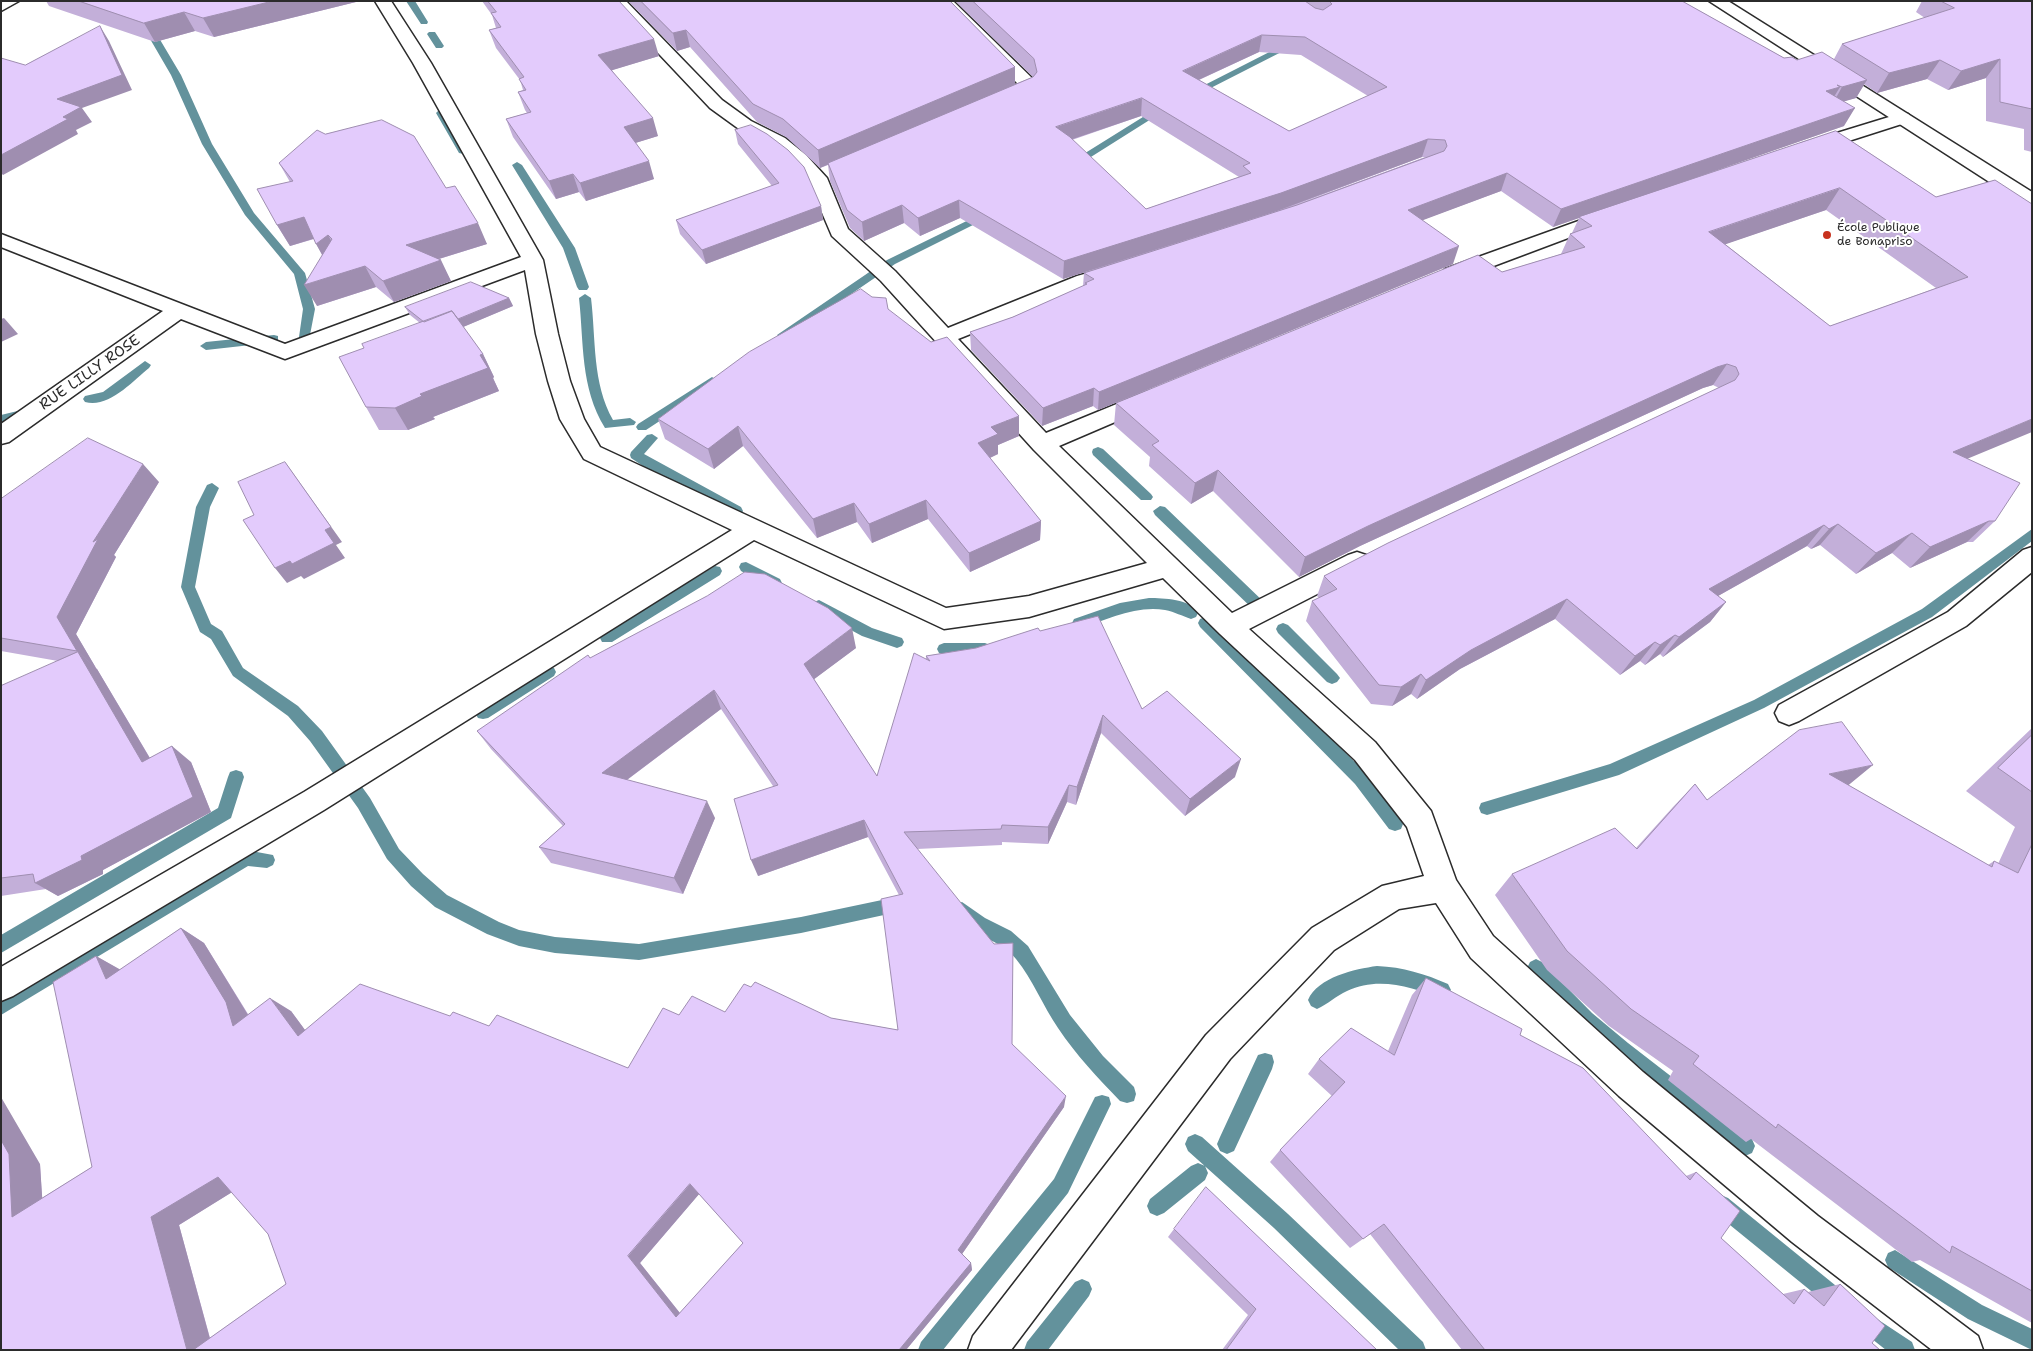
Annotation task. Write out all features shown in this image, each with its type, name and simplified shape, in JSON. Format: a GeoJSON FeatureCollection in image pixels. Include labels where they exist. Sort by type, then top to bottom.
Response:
{"type":"FeatureCollection","features":[{"type":"Feature","properties":{"kind":"street"},"geometry":{"type":"LineString","coordinates":[[1,6],[11,1]]}},
{"type":"Feature","properties":{"kind":"street"},"geometry":{"type":"LineString","coordinates":[[382,1],[422,63],[533,260],[547,334],[560,381],[572,419],[592,453],[944,619],[979,617],[1037,606],[1166,566]]}},
{"type":"Feature","properties":{"kind":"street"},"geometry":{"type":"LineString","coordinates":[[617,1],[716,104],[745,125],[778,142],[799,159],[817,178],[840,232],[888,276],[1042,444],[1228,627],[1365,751],[1420,820],[1443,887],[1482,947],[1631,1084],[1805,1229],[1964,1350]]}},
{"type":"Feature","properties":{"kind":"street"},"geometry":{"type":"LineString","coordinates":[[944,1],[1026,82],[1026,89],[982,110]]}},
{"type":"Feature","properties":{"kind":"street"},"geometry":{"type":"LineString","coordinates":[[1717,1],[2032,201]]}},
{"type":"Feature","properties":{"kind":"street"},"geometry":{"type":"LineString","coordinates":[[1792,154],[1902,118]]}},
{"type":"Feature","properties":{"kind":"street"},"geometry":{"type":"LineString","coordinates":[[817,178],[836,171]]}},
{"type":"Feature","properties":{"kind":"street"},"geometry":{"type":"LineString","coordinates":[[1437,280],[1627,210]]}},
{"type":"Feature","properties":{"kind":"street"},"geometry":{"type":"LineString","coordinates":[[1,240],[285,352],[533,260]]}},
{"type":"Feature","properties":{"kind":"street"},"geometry":{"type":"LineString","coordinates":[[944,337],[1084,282],[1138,264]]}},
{"type":"Feature","properties":{"kind":"street","name":"RUE LILLY ROSE"},"geometry":{"type":"LineString","coordinates":[[1,436],[179,310]]}},
{"type":"Feature","properties":{"kind":"street"},"geometry":{"type":"LineString","coordinates":[[1042,444],[1168,392]]}},
{"type":"Feature","properties":{"kind":"street"},"geometry":{"type":"LineString","coordinates":[[1,985],[314,801],[752,529]]}},
{"type":"Feature","properties":{"kind":"street"},"geometry":{"type":"LineString","coordinates":[[1228,627],[1379,551]]}},
{"type":"Feature","properties":{"kind":"street"},"geometry":{"type":"LineString","coordinates":[[1788,713],[1958,619],[2032,557]]}},
{"type":"Feature","properties":{"kind":"street"},"geometry":{"type":"LineString","coordinates":[[987,1350],[1218,1047],[1323,939],[1393,896],[1443,887]]}},
{"type":"Feature","properties":{"kind":"building"},"geometry":{"type":"Polygon","coordinates":[[[79,1],[273,1],[203,18],[184,12],[144,23],[79,1]]]}},
{"type":"Feature","properties":{"kind":"building"},"geometry":{"type":"Polygon","coordinates":[[[488,1],[619,1],[654,39],[598,55],[653,118],[624,127],[649,161],[580,183],[573,174],[549,181],[506,119],[531,112],[518,92],[526,90],[519,79],[524,77],[489,30],[501,27],[491,13],[496,12],[488,1]]]}},
{"type":"Feature","properties":{"kind":"building"},"geometry":{"type":"Polygon","coordinates":[[[641,1],[950,1],[1015,67],[818,150],[783,119],[753,104],[686,30],[673,33],[641,1]]]}},
{"type":"Feature","properties":{"kind":"building"},"geometry":{"type":"Polygon","coordinates":[[[973,1],[1305,1],[1315,8],[1323,10],[1332,4],[1329,1],[1682,1],[1784,58],[1792,57],[1797,60],[1822,52],[1867,80],[1842,87],[1837,85],[1840,87],[1826,91],[1855,108],[1561,209],[1507,173],[1408,210],[1459,246],[1099,392],[1094,388],[1043,408],[970,332],[1013,317],[1087,284],[1085,283],[1094,279],[1084,273],[1297,205],[1444,151],[1447,146],[1445,140],[1428,139],[1281,193],[1064,261],[959,200],[918,218],[902,205],[862,222],[847,210],[828,163],[1033,77],[1037,72],[1034,59],[973,1]],[[1262,35],[1183,71],[1289,131],[1387,87],[1305,37],[1262,35]],[[1142,98],[1056,127],[1070,137],[1146,209],[1251,173],[1243,166],[1250,163],[1142,98]]]}},
{"type":"Feature","properties":{"kind":"building"},"geometry":{"type":"Polygon","coordinates":[[[1941,1],[2032,1],[2032,109],[2000,102],[2000,59],[1961,71],[1940,60],[1889,73],[1842,44],[1954,8],[1941,1]]]}},
{"type":"Feature","properties":{"kind":"building"},"geometry":{"type":"Polygon","coordinates":[[[100,26],[122,75],[57,99],[81,107],[63,117],[68,119],[1,155],[1,58],[25,65],[100,26]]]}},
{"type":"Feature","properties":{"kind":"building"},"geometry":{"type":"Polygon","coordinates":[[[382,120],[414,136],[446,188],[455,186],[478,223],[406,245],[441,260],[383,281],[365,266],[304,285],[332,239],[328,235],[316,244],[304,217],[277,225],[257,189],[293,181],[279,163],[317,130],[325,134],[382,120]]]}},
{"type":"Feature","properties":{"kind":"building"},"geometry":{"type":"Polygon","coordinates":[[[751,125],[767,134],[788,150],[804,167],[821,206],[702,250],[676,220],[779,183],[735,130],[751,125]]]}},
{"type":"Feature","properties":{"kind":"building"},"geometry":{"type":"Polygon","coordinates":[[[1836,131],[1936,197],[1995,180],[2032,204],[2032,419],[1953,452],[2020,483],[1995,521],[1989,521],[1930,547],[1912,533],[1876,553],[1838,524],[1829,529],[1824,525],[1709,589],[1726,602],[1679,637],[1675,635],[1660,645],[1655,642],[1635,656],[1567,599],[1471,650],[1426,680],[1421,674],[1401,687],[1379,685],[1312,601],[1337,589],[1324,576],[1388,543],[1735,380],[1739,374],[1736,367],[1727,364],[1717,367],[1368,526],[1305,557],[1218,470],[1195,483],[1152,445],[1159,441],[1116,403],[1478,255],[1502,272],[1585,247],[1570,234],[1592,226],[1579,217],[1836,131]],[[1840,188],[1709,232],[1830,326],[1968,277],[1840,188]]]}},
{"type":"Feature","properties":{"kind":"building"},"geometry":{"type":"Polygon","coordinates":[[[471,282],[509,298],[458,319],[452,311],[424,322],[405,307],[471,282]]]}},
{"type":"Feature","properties":{"kind":"building"},"geometry":{"type":"Polygon","coordinates":[[[861,289],[872,297],[886,298],[888,309],[931,342],[947,337],[1019,416],[991,427],[998,434],[978,443],[1041,521],[969,553],[926,500],[869,524],[854,503],[813,519],[738,426],[708,449],[658,419],[749,352],[861,289]]]}},
{"type":"Feature","properties":{"kind":"building"},"geometry":{"type":"Polygon","coordinates":[[[452,311],[483,354],[480,355],[488,368],[420,394],[422,396],[395,408],[366,407],[339,357],[364,348],[362,344],[452,311]]]}},
{"type":"Feature","properties":{"kind":"building"},"geometry":{"type":"Polygon","coordinates":[[[88,438],[143,464],[93,542],[98,539],[57,617],[77,651],[1,638],[1,499],[88,438]]]}},
{"type":"Feature","properties":{"kind":"building"},"geometry":{"type":"Polygon","coordinates":[[[285,462],[331,527],[325,530],[334,543],[292,564],[290,561],[275,568],[243,520],[254,515],[238,482],[285,462]]]}},
{"type":"Feature","properties":{"kind":"building"},"geometry":{"type":"Polygon","coordinates":[[[745,572],[765,574],[828,608],[852,628],[804,664],[877,776],[914,653],[930,661],[926,656],[976,648],[1038,628],[1040,631],[1098,616],[1142,709],[1167,691],[1241,759],[1190,799],[1103,715],[1077,787],[1069,785],[1048,827],[1002,825],[1001,829],[904,832],[994,944],[1013,943],[1012,1044],[1066,1096],[958,1250],[971,1263],[899,1350],[193,1350],[286,1284],[268,1234],[218,1177],[151,1217],[187,1350],[1,1350],[1,1140],[9,1154],[12,1217],[92,1167],[53,982],[96,956],[106,979],[181,928],[226,1002],[233,1026],[270,998],[298,1036],[360,984],[450,1016],[453,1012],[489,1026],[497,1015],[628,1068],[663,1008],[679,1015],[692,996],[725,1012],[744,984],[751,987],[755,982],[831,1018],[898,1030],[881,899],[903,894],[864,820],[751,860],[734,799],[778,785],[714,690],[602,773],[707,801],[674,878],[539,847],[565,824],[477,731],[588,655],[590,658],[707,596],[745,572]],[[690,1184],[628,1256],[676,1317],[743,1243],[690,1184]]]}},
{"type":"Feature","properties":{"kind":"building"},"geometry":{"type":"Polygon","coordinates":[[[78,652],[142,762],[172,746],[193,797],[81,856],[82,860],[35,883],[33,874],[1,878],[1,686],[78,652]]]}},
{"type":"Feature","properties":{"kind":"building"},"geometry":{"type":"Polygon","coordinates":[[[1842,722],[1873,765],[1829,774],[1992,867],[1994,861],[2018,873],[2032,844],[2032,1291],[1952,1246],[1950,1253],[1778,1124],[1776,1128],[1693,1064],[1699,1056],[1631,1009],[1567,951],[1512,874],[1615,828],[1637,849],[1695,784],[1707,800],[1799,730],[1842,722]]]}},
{"type":"Feature","properties":{"kind":"building"},"geometry":{"type":"Polygon","coordinates":[[[2032,735],[2032,792],[1998,768],[2032,735]]]}},
{"type":"Feature","properties":{"kind":"building"},"geometry":{"type":"Polygon","coordinates":[[[1426,978],[1522,1029],[1520,1035],[1583,1068],[1690,1180],[1696,1172],[1740,1211],[1721,1238],[1794,1304],[1804,1289],[1824,1306],[1840,1284],[1885,1326],[1872,1343],[1880,1350],[1485,1350],[1384,1224],[1363,1239],[1280,1150],[1345,1082],[1319,1059],[1351,1028],[1394,1055],[1426,978]]]}},
{"type":"Feature","properties":{"kind":"building"},"geometry":{"type":"Polygon","coordinates":[[[1206,1187],[1377,1350],[1226,1350],[1256,1309],[1174,1229],[1206,1187]]]}},
{"type":"Feature","properties":{"kind":"waterway"},"geometry":{"type":"LineString","coordinates":[[132,1],[176,75],[207,144],[250,215],[299,273],[309,309],[305,337]]}},
{"type":"Feature","properties":{"kind":"waterway"},"geometry":{"type":"LineString","coordinates":[[410,1],[424,22]]}},
{"type":"Feature","properties":{"kind":"waterway"},"geometry":{"type":"LineString","coordinates":[[432,34],[439,46]]}},
{"type":"Feature","properties":{"kind":"waterway"},"geometry":{"type":"LineString","coordinates":[[1192,94],[1292,44]]}},
{"type":"Feature","properties":{"kind":"waterway"},"geometry":{"type":"LineString","coordinates":[[1071,165],[1162,109]]}},
{"type":"Feature","properties":{"kind":"waterway"},"geometry":{"type":"LineString","coordinates":[[441,113],[464,153]]}},
{"type":"Feature","properties":{"kind":"waterway"},"geometry":{"type":"LineString","coordinates":[[517,165],[569,248],[583,287]]}},
{"type":"Feature","properties":{"kind":"waterway"},"geometry":{"type":"LineString","coordinates":[[783,335],[891,262],[985,215]]}},
{"type":"Feature","properties":{"kind":"waterway"},"geometry":{"type":"LineString","coordinates":[[585,298],[590,363],[595,395],[609,425],[630,422]]}},
{"type":"Feature","properties":{"kind":"waterway"},"geometry":{"type":"LineString","coordinates":[[206,346],[274,339]]}},
{"type":"Feature","properties":{"kind":"waterway"},"geometry":{"type":"LineString","coordinates":[[89,399],[107,395],[145,365]]}},
{"type":"Feature","properties":{"kind":"waterway"},"geometry":{"type":"LineString","coordinates":[[642,427],[712,381]]}},
{"type":"Feature","properties":{"kind":"waterway"},"geometry":{"type":"LineString","coordinates":[[1,419],[34,411]]}},
{"type":"Feature","properties":{"kind":"waterway"},"geometry":{"type":"LineString","coordinates":[[652,438],[636,455],[657,469],[736,511]]}},
{"type":"Feature","properties":{"kind":"waterway"},"geometry":{"type":"LineString","coordinates":[[1098,452],[1146,497]]}},
{"type":"Feature","properties":{"kind":"waterway"},"geometry":{"type":"LineString","coordinates":[[212,488],[203,507],[188,587],[205,628],[217,635],[224,651],[238,672],[259,689],[293,711],[316,736],[364,803],[393,854],[417,880],[441,901],[493,928],[519,938],[555,945],[639,952],[801,925],[901,904]]}},
{"type":"Feature","properties":{"kind":"waterway"},"geometry":{"type":"LineString","coordinates":[[1160,511],[1261,608]]}},
{"type":"Feature","properties":{"kind":"waterway"},"geometry":{"type":"LineString","coordinates":[[1487,808],[1613,770],[1759,704],[1927,613],[2032,534]]}},
{"type":"Feature","properties":{"kind":"waterway"},"geometry":{"type":"LineString","coordinates":[[746,567],[775,583]]}},
{"type":"Feature","properties":{"kind":"waterway"},"geometry":{"type":"LineString","coordinates":[[607,638],[715,571]]}},
{"type":"Feature","properties":{"kind":"waterway"},"geometry":{"type":"LineString","coordinates":[[1079,623],[1120,609],[1149,604],[1163,604],[1191,613]]}},
{"type":"Feature","properties":{"kind":"waterway"},"geometry":{"type":"LineString","coordinates":[[819,606],[867,632],[897,642]]}},
{"type":"Feature","properties":{"kind":"waterway"},"geometry":{"type":"LineString","coordinates":[[1205,623],[1361,779],[1395,824]]}},
{"type":"Feature","properties":{"kind":"waterway"},"geometry":{"type":"LineString","coordinates":[[1283,629],[1332,678]]}},
{"type":"Feature","properties":{"kind":"waterway"},"geometry":{"type":"LineString","coordinates":[[944,649],[985,649]]}},
{"type":"Feature","properties":{"kind":"waterway"},"geometry":{"type":"LineString","coordinates":[[483,713],[549,672]]}},
{"type":"Feature","properties":{"kind":"waterway"},"geometry":{"type":"LineString","coordinates":[[1,945],[225,813],[236,777]]}},
{"type":"Feature","properties":{"kind":"waterway"},"geometry":{"type":"LineString","coordinates":[[1,1006],[246,858],[267,860]]}},
{"type":"Feature","properties":{"kind":"waterway"},"geometry":{"type":"LineString","coordinates":[[962,910],[979,924],[1005,937],[1022,952],[1064,1021],[1096,1063],[1127,1094]]}},
{"type":"Feature","properties":{"kind":"waterway"},"geometry":{"type":"LineString","coordinates":[[1536,968],[1586,1019],[1621,1050],[1745,1146]]}},
{"type":"Feature","properties":{"kind":"waterway"},"geometry":{"type":"LineString","coordinates":[[1317,1000],[1331,989],[1346,982],[1361,977],[1377,975],[1410,978],[1442,990]]}},
{"type":"Feature","properties":{"kind":"waterway"},"geometry":{"type":"LineString","coordinates":[[1227,1144],[1265,1062]]}},
{"type":"Feature","properties":{"kind":"waterway"},"geometry":{"type":"LineString","coordinates":[[929,1350],[1061,1186],[1102,1104]]}},
{"type":"Feature","properties":{"kind":"waterway"},"geometry":{"type":"LineString","coordinates":[[1195,1144],[1281,1221],[1415,1350]]}},
{"type":"Feature","properties":{"kind":"waterway"},"geometry":{"type":"LineString","coordinates":[[1157,1206],[1198,1173]]}},
{"type":"Feature","properties":{"kind":"waterway"},"geometry":{"type":"LineString","coordinates":[[1721,1205],[1839,1301]]}},
{"type":"Feature","properties":{"kind":"waterway"},"geometry":{"type":"LineString","coordinates":[[1895,1260],[1975,1312],[2032,1340]]}},
{"type":"Feature","properties":{"kind":"waterway"},"geometry":{"type":"LineString","coordinates":[[1035,1350],[1082,1289]]}},
{"type":"Feature","properties":{"kind":"waterway"},"geometry":{"type":"LineString","coordinates":[[1865,1321],[1904,1350]]}},
{"type":"Feature","properties":{"kind":"place","name":"École Publique de Bonapriso"},"geometry":{"type":"Point","coordinates":[1827,235]}}]}
